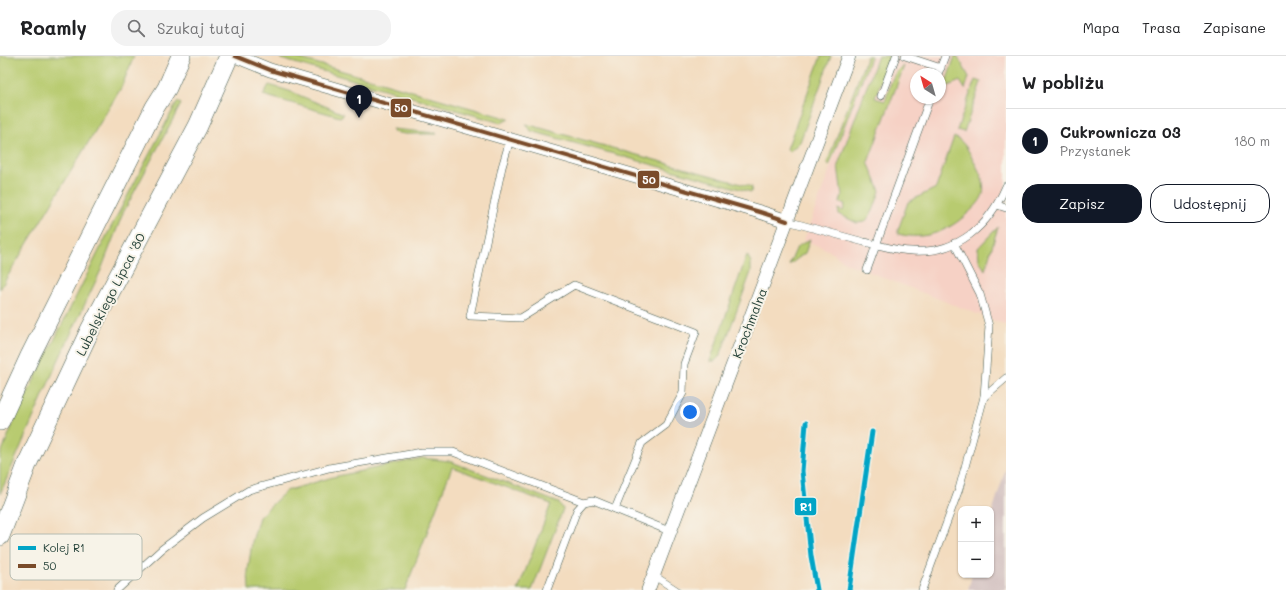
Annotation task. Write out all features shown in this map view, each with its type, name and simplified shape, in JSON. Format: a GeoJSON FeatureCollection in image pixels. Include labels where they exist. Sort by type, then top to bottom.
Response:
{"type":"FeatureCollection","features":[{"type":"Feature","properties":{"kind":"main road"},"geometry":{"type":"LineString","coordinates":[[0,421],[30,356],[155,107],[167,88],[181,56]]}},
{"type":"Feature","properties":{"kind":"main road","name":"Lubelskiego Lipca '80"},"geometry":{"type":"LineString","coordinates":[[0,536],[28,462],[90,330],[198,126],[229,56]]}},
{"type":"Feature","properties":{"kind":"street"},"geometry":{"type":"LineString","coordinates":[[235,56],[281,74],[787,221]]}},
{"type":"Feature","properties":{"kind":"street","name":"Krochmalna"},"geometry":{"type":"LineString","coordinates":[[648,590],[849,56]]}},
{"type":"Feature","properties":{"kind":"lane"},"geometry":{"type":"LineString","coordinates":[[882,96],[896,56]]}},
{"type":"Feature","properties":{"kind":"lane"},"geometry":{"type":"LineString","coordinates":[[905,56],[933,68]]}},
{"type":"Feature","properties":{"kind":"lane"},"geometry":{"type":"LineString","coordinates":[[941,68],[945,56]]}},
{"type":"Feature","properties":{"kind":"lane"},"geometry":{"type":"LineString","coordinates":[[867,270],[928,104]]}},
{"type":"Feature","properties":{"kind":"lane"},"geometry":{"type":"LineString","coordinates":[[510,140],[502,167],[470,316],[521,318],[574,285],[696,332],[684,364],[683,393],[666,425],[642,443],[614,509]]}},
{"type":"Feature","properties":{"kind":"lane"},"geometry":{"type":"LineString","coordinates":[[787,221],[898,250],[927,251],[954,244],[975,231],[985,222],[997,205],[1006,186]]}},
{"type":"Feature","properties":{"kind":"lane"},"geometry":{"type":"LineString","coordinates":[[997,205],[1006,208]]}},
{"type":"Feature","properties":{"kind":"lane"},"geometry":{"type":"LineString","coordinates":[[922,590],[959,489],[984,397],[989,326],[980,294],[954,244]]}},
{"type":"Feature","properties":{"kind":"lane"},"geometry":{"type":"LineString","coordinates":[[984,397],[1006,378]]}},
{"type":"Feature","properties":{"kind":"lane"},"geometry":{"type":"LineString","coordinates":[[142,567],[162,549],[203,518],[249,490],[329,468],[422,452],[453,452],[584,502],[593,500],[669,531]]}},
{"type":"Feature","properties":{"kind":"lane"},"geometry":{"type":"LineString","coordinates":[[547,590],[577,510],[584,502]]}},
{"type":"Feature","properties":{"kind":"lane"},"geometry":{"type":"LineString","coordinates":[[653,575],[676,590]]}},
{"type":"Feature","properties":{"kind":"lane"},"geometry":{"type":"LineString","coordinates":[[117,590],[128,580]]}},
{"type":"Feature","properties":{"kind":"shaded area"},"geometry":{"type":"Polygon","coordinates":[[[871,56],[1006,56],[1006,325],[846,263],[828,250],[804,240],[871,56]]]}},
{"type":"Feature","properties":{"kind":"shaded area"},"geometry":{"type":"Polygon","coordinates":[[[1006,468],[1006,590],[968,590],[971,578],[994,578],[994,506],[1006,468]]]}},
{"type":"Feature","properties":{"kind":"green space"},"geometry":{"type":"Polygon","coordinates":[[[0,56],[134,56],[121,88],[0,289],[0,56]]]}},
{"type":"Feature","properties":{"kind":"green space"},"geometry":{"type":"Polygon","coordinates":[[[282,56],[291,56],[509,119],[501,123],[281,59],[282,56]]]}},
{"type":"Feature","properties":{"kind":"green space"},"geometry":{"type":"Polygon","coordinates":[[[821,56],[831,56],[800,142],[789,152],[787,149],[821,56]]]}},
{"type":"Feature","properties":{"kind":"green space"},"geometry":{"type":"Polygon","coordinates":[[[867,56],[871,56],[829,166],[827,163],[867,56]]]}},
{"type":"Feature","properties":{"kind":"green space"},"geometry":{"type":"Polygon","coordinates":[[[878,56],[890,56],[875,98],[885,101],[894,76],[900,68],[904,66],[868,162],[880,191],[873,211],[865,222],[857,223],[839,214],[838,209],[843,211],[845,204],[840,202],[842,196],[838,165],[878,56]]]}},
{"type":"Feature","properties":{"kind":"green space"},"geometry":{"type":"Polygon","coordinates":[[[955,56],[958,57],[969,77],[965,89],[960,81],[946,87],[946,82],[955,56]]]}},
{"type":"Feature","properties":{"kind":"green space"},"geometry":{"type":"Polygon","coordinates":[[[975,80],[981,82],[964,132],[957,130],[975,80]]]}},
{"type":"Feature","properties":{"kind":"green space"},"geometry":{"type":"Polygon","coordinates":[[[269,85],[289,91],[344,114],[340,117],[263,95],[269,85]]]}},
{"type":"Feature","properties":{"kind":"green space"},"geometry":{"type":"Polygon","coordinates":[[[177,102],[181,104],[123,213],[101,270],[58,361],[0,494],[0,456],[17,414],[109,231],[177,102]]]}},
{"type":"Feature","properties":{"kind":"green space"},"geometry":{"type":"Polygon","coordinates":[[[526,124],[752,187],[751,192],[531,131],[526,124]]]}},
{"type":"Feature","properties":{"kind":"green space"},"geometry":{"type":"Polygon","coordinates":[[[392,129],[437,134],[405,134],[394,132],[392,129]]]}},
{"type":"Feature","properties":{"kind":"green space"},"geometry":{"type":"Polygon","coordinates":[[[954,137],[961,141],[965,146],[981,176],[984,189],[981,199],[975,207],[961,219],[953,225],[936,233],[918,236],[898,234],[908,202],[936,188],[954,137]]]}},
{"type":"Feature","properties":{"kind":"green space"},"geometry":{"type":"Polygon","coordinates":[[[998,227],[985,270],[979,260],[978,248],[998,227]]]}},
{"type":"Feature","properties":{"kind":"green space"},"geometry":{"type":"Polygon","coordinates":[[[810,239],[805,253],[789,265],[797,247],[810,239]]]}},
{"type":"Feature","properties":{"kind":"green space"},"geometry":{"type":"Polygon","coordinates":[[[747,255],[751,262],[751,272],[720,356],[715,361],[710,361],[747,255]]]}},
{"type":"Feature","properties":{"kind":"green space"},"geometry":{"type":"Polygon","coordinates":[[[423,458],[449,461],[559,503],[563,509],[532,590],[518,590],[551,504],[452,467],[405,590],[249,590],[248,571],[252,542],[259,517],[286,491],[333,477],[423,458]]]}},
{"type":"Feature","properties":{"kind":"rail line","name":"R1"},"geometry":{"type":"LineString","coordinates":[[806,423],[802,471],[811,556],[817,590]]}},
{"type":"Feature","properties":{"kind":"rail line","name":"R1"},"geometry":{"type":"LineString","coordinates":[[849,590],[872,432]]}},
{"type":"Feature","properties":{"kind":"transit line","name":"50"},"geometry":{"type":"LineString","coordinates":[[235,56],[270,70],[787,221]]}},
{"type":"Feature","properties":{"kind":"place","name":"Cukrownicza 03"},"geometry":{"type":"Point","coordinates":[359,118]}}]}
